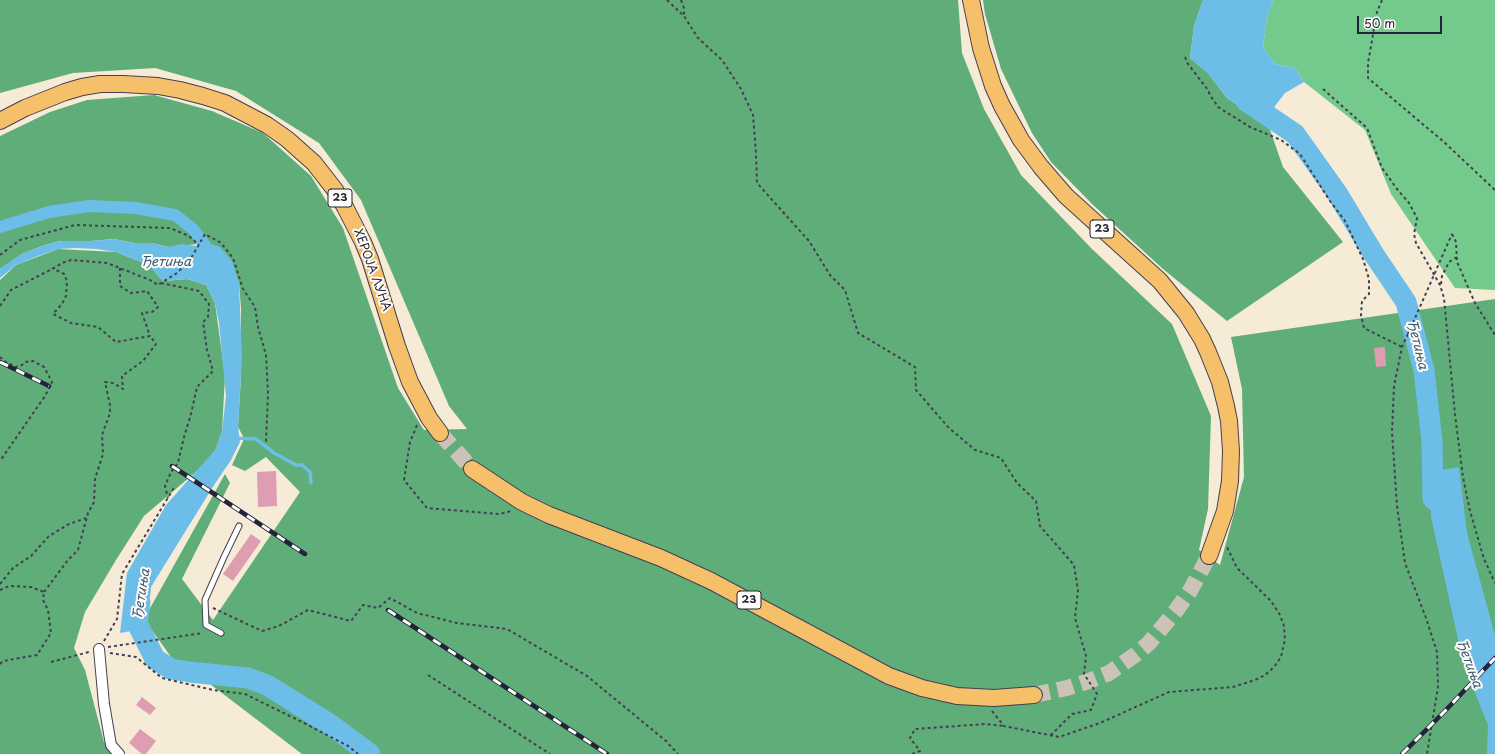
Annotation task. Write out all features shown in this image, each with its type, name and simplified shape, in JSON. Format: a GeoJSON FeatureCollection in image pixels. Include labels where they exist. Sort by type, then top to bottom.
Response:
{"type":"FeatureCollection","features":[{"type":"Feature","properties":{"kind":"main road","name":"23"},"geometry":{"type":"LineString","coordinates":[[971,0],[981,48],[993,86],[1002,106],[1021,140],[1041,167],[1066,196],[1160,281],[1186,313],[1202,339],[1223,393],[1230,421],[1231,440],[1229,493],[1217,537],[1209,556]]}},
{"type":"Feature","properties":{"kind":"main road","name":"ХЕРОЈА ЛУНА"},"geometry":{"type":"LineString","coordinates":[[0,121],[25,108],[65,92],[94,85],[123,84],[158,86],[203,96],[225,103],[267,124],[287,139],[314,163],[335,190],[345,206],[363,242],[383,299],[403,366],[424,410],[440,433]]}},
{"type":"Feature","properties":{"kind":"main road","name":"23"},"geometry":{"type":"LineString","coordinates":[[472,469],[500,489],[531,506],[582,528],[661,558],[711,581],[889,676],[940,693],[957,696],[984,698],[1034,695]]}},
{"type":"Feature","properties":{"kind":"street"},"geometry":{"type":"LineString","coordinates":[[101,648],[104,704],[111,745],[119,754]]}},
{"type":"Feature","properties":{"kind":"lane"},"geometry":{"type":"LineString","coordinates":[[221,634],[206,624],[205,600],[239,526]]}},
{"type":"Feature","properties":{"kind":"path"},"geometry":{"type":"LineString","coordinates":[[667,0],[684,16],[698,38],[722,60],[741,89],[753,115],[757,183],[808,241],[830,275],[844,290],[858,333],[915,367],[916,390],[948,428],[975,450],[1001,458],[1017,483],[1036,501],[1040,526],[1074,565],[1078,590],[1075,618],[1086,656],[1084,674],[1097,694],[1091,710],[1072,714],[1051,735]]}},
{"type":"Feature","properties":{"kind":"path"},"geometry":{"type":"LineString","coordinates":[[681,0],[684,8],[684,16]]}},
{"type":"Feature","properties":{"kind":"path"},"geometry":{"type":"LineString","coordinates":[[1382,0],[1377,12],[1368,63],[1368,78],[1444,142],[1495,190]]}},
{"type":"Feature","properties":{"kind":"path"},"geometry":{"type":"LineString","coordinates":[[1185,57],[1188,64],[1208,90],[1218,107],[1250,127],[1281,140],[1300,154],[1330,201],[1337,208],[1345,221],[1363,259],[1369,279],[1369,294],[1362,301],[1360,314],[1364,328],[1402,347]]}},
{"type":"Feature","properties":{"kind":"path"},"geometry":{"type":"LineString","coordinates":[[1323,89],[1367,128],[1382,168],[1409,203],[1417,218],[1414,234],[1416,243],[1440,286],[1444,298],[1455,415],[1463,477],[1470,511],[1484,559],[1495,583]]}},
{"type":"Feature","properties":{"kind":"path"},"geometry":{"type":"LineString","coordinates":[[0,255],[20,240],[75,225],[170,228],[189,236],[199,244]]}},
{"type":"Feature","properties":{"kind":"path"},"geometry":{"type":"LineString","coordinates":[[161,283],[190,260],[205,234],[221,243],[232,258],[243,289],[255,307],[266,355],[268,394],[266,442]]}},
{"type":"Feature","properties":{"kind":"path"},"geometry":{"type":"LineString","coordinates":[[1427,754],[1438,687],[1437,652],[1405,563],[1397,506],[1392,432],[1394,386],[1402,347],[1452,234],[1456,242],[1457,262],[1475,303],[1495,335]]}},
{"type":"Feature","properties":{"kind":"path"},"geometry":{"type":"LineString","coordinates":[[1440,286],[1442,276],[1449,262],[1457,257]]}},
{"type":"Feature","properties":{"kind":"path"},"geometry":{"type":"LineString","coordinates":[[0,306],[11,290],[62,263],[71,260],[107,263],[150,280],[158,285],[161,283],[199,291],[209,304],[208,317],[203,322],[207,350],[213,372],[197,387],[178,463],[171,472],[165,486],[168,498]]}},
{"type":"Feature","properties":{"kind":"path"},"geometry":{"type":"LineString","coordinates":[[52,268],[64,274],[67,281],[66,296],[62,304],[53,314],[71,324],[98,327],[116,342],[150,336]]}},
{"type":"Feature","properties":{"kind":"path"},"geometry":{"type":"LineString","coordinates":[[0,664],[3,661],[37,654],[51,632],[48,610],[43,600],[44,592],[68,560],[78,550],[86,518],[94,502],[95,479],[103,454],[102,435],[110,413],[105,382],[113,383],[123,389],[122,376],[143,361],[156,344],[150,336],[142,313],[152,312],[158,307],[146,291],[131,292],[120,286],[120,268]]}},
{"type":"Feature","properties":{"kind":"path"},"geometry":{"type":"LineString","coordinates":[[0,357],[4,361],[16,367],[22,365],[24,362],[33,361],[44,367],[52,382],[45,396],[0,461]]}},
{"type":"Feature","properties":{"kind":"path"},"geometry":{"type":"LineString","coordinates":[[424,410],[410,442],[404,480],[427,508],[500,514],[531,506]]}},
{"type":"Feature","properties":{"kind":"path"},"geometry":{"type":"LineString","coordinates":[[101,648],[117,619],[122,574],[176,486]]}},
{"type":"Feature","properties":{"kind":"path"},"geometry":{"type":"LineString","coordinates":[[0,584],[13,568],[31,556],[49,536],[69,524],[86,518]]}},
{"type":"Feature","properties":{"kind":"path"},"geometry":{"type":"LineString","coordinates":[[912,754],[920,751],[910,738],[915,729],[986,724],[1059,737],[1100,723],[1169,692],[1233,687],[1260,678],[1274,667],[1281,657],[1285,639],[1284,626],[1280,615],[1271,601],[1237,568],[1226,545],[1217,537]]}},
{"type":"Feature","properties":{"kind":"path"},"geometry":{"type":"LineString","coordinates":[[0,590],[9,586],[31,587],[44,592]]}},
{"type":"Feature","properties":{"kind":"path"},"geometry":{"type":"LineString","coordinates":[[205,604],[262,631],[278,626],[308,610],[350,621],[363,605],[378,608],[390,598],[417,613],[457,623],[507,629],[587,676],[666,742],[678,754]]}},
{"type":"Feature","properties":{"kind":"path"},"geometry":{"type":"LineString","coordinates":[[51,662],[101,648],[201,633],[221,634]]}},
{"type":"Feature","properties":{"kind":"path"},"geometry":{"type":"LineString","coordinates":[[101,648],[109,653],[136,657],[162,678],[213,690],[245,694],[348,746],[358,754]]}},
{"type":"Feature","properties":{"kind":"path"},"geometry":{"type":"LineString","coordinates":[[428,675],[550,754]]}},
{"type":"Feature","properties":{"kind":"path"},"geometry":{"type":"LineString","coordinates":[[984,698],[1004,726]]}},
{"type":"Feature","properties":{"kind":"green space"},"geometry":{"type":"Polygon","coordinates":[[[0,0],[958,0],[962,53],[984,109],[1021,175],[1092,249],[1172,324],[1211,416],[1208,509],[1199,550],[1220,565],[1244,477],[1242,389],[1231,337],[1495,299],[1495,754],[302,754],[193,671],[171,657],[144,619],[225,474],[230,483],[182,579],[213,620],[300,492],[266,457],[245,471],[232,465],[244,439],[253,439],[244,438],[238,427],[241,376],[241,308],[239,283],[208,243],[168,247],[152,243],[134,243],[114,239],[60,241],[22,254],[0,269],[0,136],[50,112],[87,100],[154,95],[212,111],[263,133],[311,176],[343,228],[398,388],[424,430],[467,429],[449,406],[361,200],[319,143],[236,91],[155,68],[73,73],[0,93],[0,0]]]}},
{"type":"Feature","properties":{"kind":"green space"},"geometry":{"type":"Polygon","coordinates":[[[983,0],[1203,0],[1194,26],[1190,58],[1208,73],[1227,98],[1269,127],[1283,167],[1343,242],[1227,321],[1163,269],[1092,204],[1051,162],[1032,133],[1001,69],[985,14],[983,0]]]}},
{"type":"Feature","properties":{"kind":"green space"},"geometry":{"type":"Polygon","coordinates":[[[1273,0],[1495,0],[1495,290],[1455,288],[1391,194],[1365,130],[1304,82],[1295,68],[1275,64],[1263,47],[1267,17],[1273,0]]]}},
{"type":"Feature","properties":{"kind":"green space"},"geometry":{"type":"Polygon","coordinates":[[[58,249],[116,252],[149,265],[163,281],[187,279],[206,285],[215,303],[225,376],[222,431],[216,449],[204,465],[144,516],[85,612],[74,648],[85,670],[104,742],[117,750],[114,754],[0,754],[0,280],[16,265],[58,249]]]}},
{"type":"Feature","properties":{"kind":"water"},"geometry":{"type":"Polygon","coordinates":[[[1203,0],[1273,0],[1267,17],[1263,47],[1275,64],[1295,68],[1304,82],[1285,93],[1275,106],[1269,119],[1269,127],[1227,98],[1208,73],[1190,58],[1194,26],[1203,0]]]}},
{"type":"Feature","properties":{"kind":"water"},"geometry":{"type":"Polygon","coordinates":[[[114,239],[134,243],[152,243],[168,247],[182,244],[197,246],[208,243],[220,247],[232,261],[239,283],[242,359],[238,427],[240,442],[231,460],[151,587],[147,628],[120,633],[127,573],[166,505],[216,449],[222,431],[226,396],[219,323],[215,303],[206,285],[187,279],[163,281],[149,265],[116,252],[96,249],[58,249],[16,265],[0,278],[0,269],[2,267],[22,254],[42,246],[61,241],[114,239]]]}},
{"type":"Feature","properties":{"kind":"water"},"geometry":{"type":"Polygon","coordinates":[[[1459,467],[1467,533],[1495,635],[1495,754],[1487,754],[1488,725],[1464,666],[1431,517],[1430,472],[1459,467]]]}},
{"type":"Feature","properties":{"kind":"building"},"geometry":{"type":"Polygon","coordinates":[[[1385,347],[1386,366],[1376,367],[1374,348],[1385,347]]]}},
{"type":"Feature","properties":{"kind":"building"},"geometry":{"type":"Polygon","coordinates":[[[276,471],[277,506],[258,507],[257,472],[276,471]]]}},
{"type":"Feature","properties":{"kind":"building"},"geometry":{"type":"Polygon","coordinates":[[[251,534],[261,541],[233,581],[223,574],[251,534]]]}},
{"type":"Feature","properties":{"kind":"building"},"geometry":{"type":"Polygon","coordinates":[[[142,697],[156,708],[150,715],[136,705],[142,697]]]}},
{"type":"Feature","properties":{"kind":"building"},"geometry":{"type":"Polygon","coordinates":[[[140,729],[156,741],[146,754],[142,754],[129,743],[140,729]]]}},
{"type":"Feature","properties":{"kind":"waterway","name":"Ђетиња"},"geometry":{"type":"LineString","coordinates":[[1246,101],[1295,134],[1337,193],[1373,253],[1406,302],[1424,370],[1432,442],[1433,499]]}},
{"type":"Feature","properties":{"kind":"waterway"},"geometry":{"type":"LineString","coordinates":[[0,227],[49,212],[89,206],[135,208],[175,215],[193,229],[204,244],[211,258]]}},
{"type":"Feature","properties":{"kind":"waterway"},"geometry":{"type":"LineString","coordinates":[[235,438],[256,439],[274,453],[296,465],[302,465],[310,472],[311,483]]}},
{"type":"Feature","properties":{"kind":"waterway","name":"Ђетиња"},"geometry":{"type":"LineString","coordinates":[[140,603],[137,623],[155,659],[171,669],[248,678],[267,685],[331,725],[370,754]]}},
{"type":"Feature","properties":{"kind":"tunnel"},"geometry":{"type":"LineString","coordinates":[[440,433],[472,469]]}},
{"type":"Feature","properties":{"kind":"tunnel"},"geometry":{"type":"LineString","coordinates":[[1034,695],[1067,688],[1089,681],[1109,673],[1135,655],[1149,643],[1175,612],[1190,591],[1209,556]]}},
{"type":"Feature","properties":{"kind":"railway"},"geometry":{"type":"LineString","coordinates":[[0,362],[49,386]]}},
{"type":"Feature","properties":{"kind":"railway"},"geometry":{"type":"LineString","coordinates":[[172,466],[305,554]]}},
{"type":"Feature","properties":{"kind":"railway"},"geometry":{"type":"LineString","coordinates":[[388,610],[607,754]]}},
{"type":"Feature","properties":{"kind":"railway"},"geometry":{"type":"LineString","coordinates":[[1402,754],[1495,658]]}}]}
